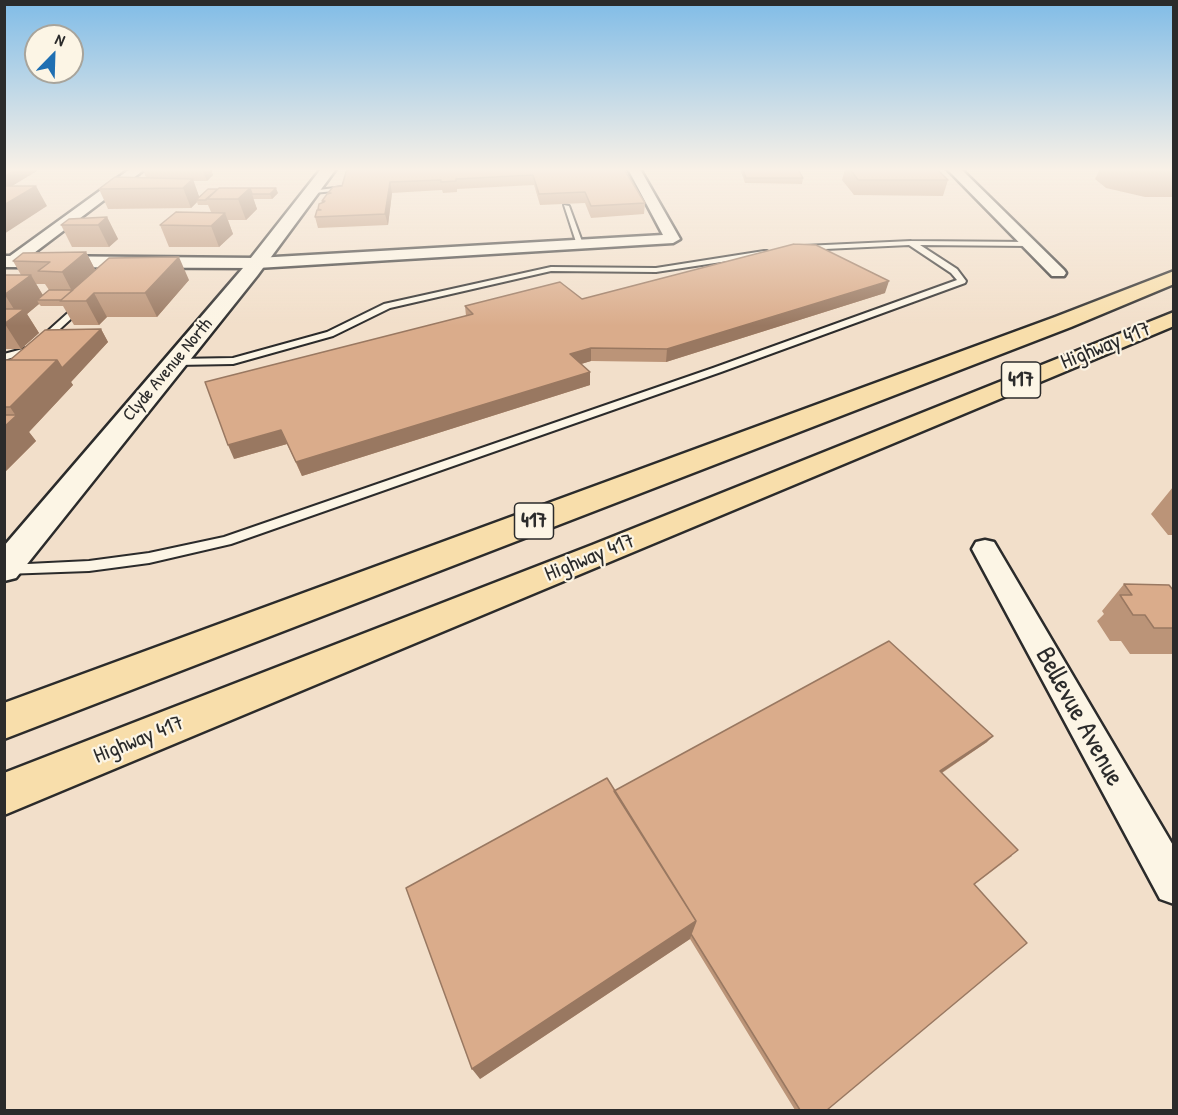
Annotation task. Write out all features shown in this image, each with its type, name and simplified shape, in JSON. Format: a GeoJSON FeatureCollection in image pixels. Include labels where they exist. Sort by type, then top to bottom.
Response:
{"type":"FeatureCollection","features":[{"type":"Feature","properties":{"kind":"highway","name":"417"},"geometry":{"type":"LineString","coordinates":[[4,721],[1063,322],[1173,277]]}},
{"type":"Feature","properties":{"kind":"highway","name":"Highway 417"},"geometry":{"type":"LineString","coordinates":[[4,794],[604,553],[858,446],[1173,318]]}},
{"type":"Feature","properties":{"kind":"street"},"geometry":{"type":"LineString","coordinates":[[8,264],[68,221]]}},
{"type":"Feature","properties":{"kind":"street","name":"Clyde Avenue North"},"geometry":{"type":"LineString","coordinates":[[4,569],[290,221]]}},
{"type":"Feature","properties":{"kind":"street"},"geometry":{"type":"LineString","coordinates":[[8,264],[126,266],[257,263],[673,239],[663,221]]}},
{"type":"Feature","properties":{"kind":"street"},"geometry":{"type":"LineString","coordinates":[[1006,221],[1058,273]]}},
{"type":"Feature","properties":{"kind":"street","name":"Bellevue Avenue"},"geometry":{"type":"LineString","coordinates":[[985,549],[1173,885]]}},
{"type":"Feature","properties":{"kind":"lane"},"geometry":{"type":"LineString","coordinates":[[572,221],[581,245]]}},
{"type":"Feature","properties":{"kind":"lane"},"geometry":{"type":"LineString","coordinates":[[176,362],[233,361],[330,334],[387,306],[551,269],[656,270],[785,250],[911,243],[1030,244]]}},
{"type":"Feature","properties":{"kind":"lane"},"geometry":{"type":"LineString","coordinates":[[4,569],[88,566],[129,561],[226,541],[717,370],[962,281],[954,272],[911,243]]}},
{"type":"Feature","properties":{"kind":"lane"},"geometry":{"type":"LineString","coordinates":[[5,358],[33,349],[86,302]]}},
{"type":"Feature","properties":{"kind":"building"},"geometry":{"type":"Polygon","coordinates":[[[66,221],[102,221],[98,225],[61,225],[66,221]]]}},
{"type":"Feature","properties":{"kind":"building"},"geometry":{"type":"Polygon","coordinates":[[[165,221],[216,221],[211,226],[160,225],[165,221]]]}},
{"type":"Feature","properties":{"kind":"building"},"geometry":{"type":"Polygon","coordinates":[[[794,244],[816,245],[889,281],[667,349],[591,348],[570,354],[590,372],[296,462],[281,430],[228,445],[205,382],[473,314],[465,306],[560,282],[582,299],[794,244]]]}},
{"type":"Feature","properties":{"kind":"building"},"geometry":{"type":"Polygon","coordinates":[[[86,252],[62,272],[38,271],[50,262],[13,261],[23,253],[86,252]]]}},
{"type":"Feature","properties":{"kind":"building"},"geometry":{"type":"Polygon","coordinates":[[[179,257],[145,293],[94,293],[86,301],[60,301],[109,258],[179,257]]]}},
{"type":"Feature","properties":{"kind":"building"},"geometry":{"type":"Polygon","coordinates":[[[4,275],[31,275],[4,295],[4,275]]]}},
{"type":"Feature","properties":{"kind":"building"},"geometry":{"type":"Polygon","coordinates":[[[49,290],[73,290],[61,300],[37,300],[49,290]]]}},
{"type":"Feature","properties":{"kind":"building"},"geometry":{"type":"Polygon","coordinates":[[[4,309],[24,309],[4,324],[4,309]]]}},
{"type":"Feature","properties":{"kind":"building"},"geometry":{"type":"Polygon","coordinates":[[[101,329],[62,368],[57,360],[10,360],[45,330],[101,329]]]}},
{"type":"Feature","properties":{"kind":"building"},"geometry":{"type":"Polygon","coordinates":[[[4,360],[57,360],[10,407],[4,407],[4,360]]]}},
{"type":"Feature","properties":{"kind":"building"},"geometry":{"type":"Polygon","coordinates":[[[4,415],[17,415],[4,427],[4,415]]]}},
{"type":"Feature","properties":{"kind":"building"},"geometry":{"type":"Polygon","coordinates":[[[1124,584],[1169,585],[1173,590],[1173,628],[1154,628],[1145,615],[1133,615],[1120,595],[1132,595],[1124,584]]]}},
{"type":"Feature","properties":{"kind":"building"},"geometry":{"type":"Polygon","coordinates":[[[889,641],[993,736],[940,771],[1018,850],[974,884],[1027,943],[827,1110],[800,1110],[691,934],[696,921],[614,791],[889,641]]]}},
{"type":"Feature","properties":{"kind":"building"},"geometry":{"type":"Polygon","coordinates":[[[607,778],[696,921],[472,1069],[406,888],[607,778]]]}}]}
